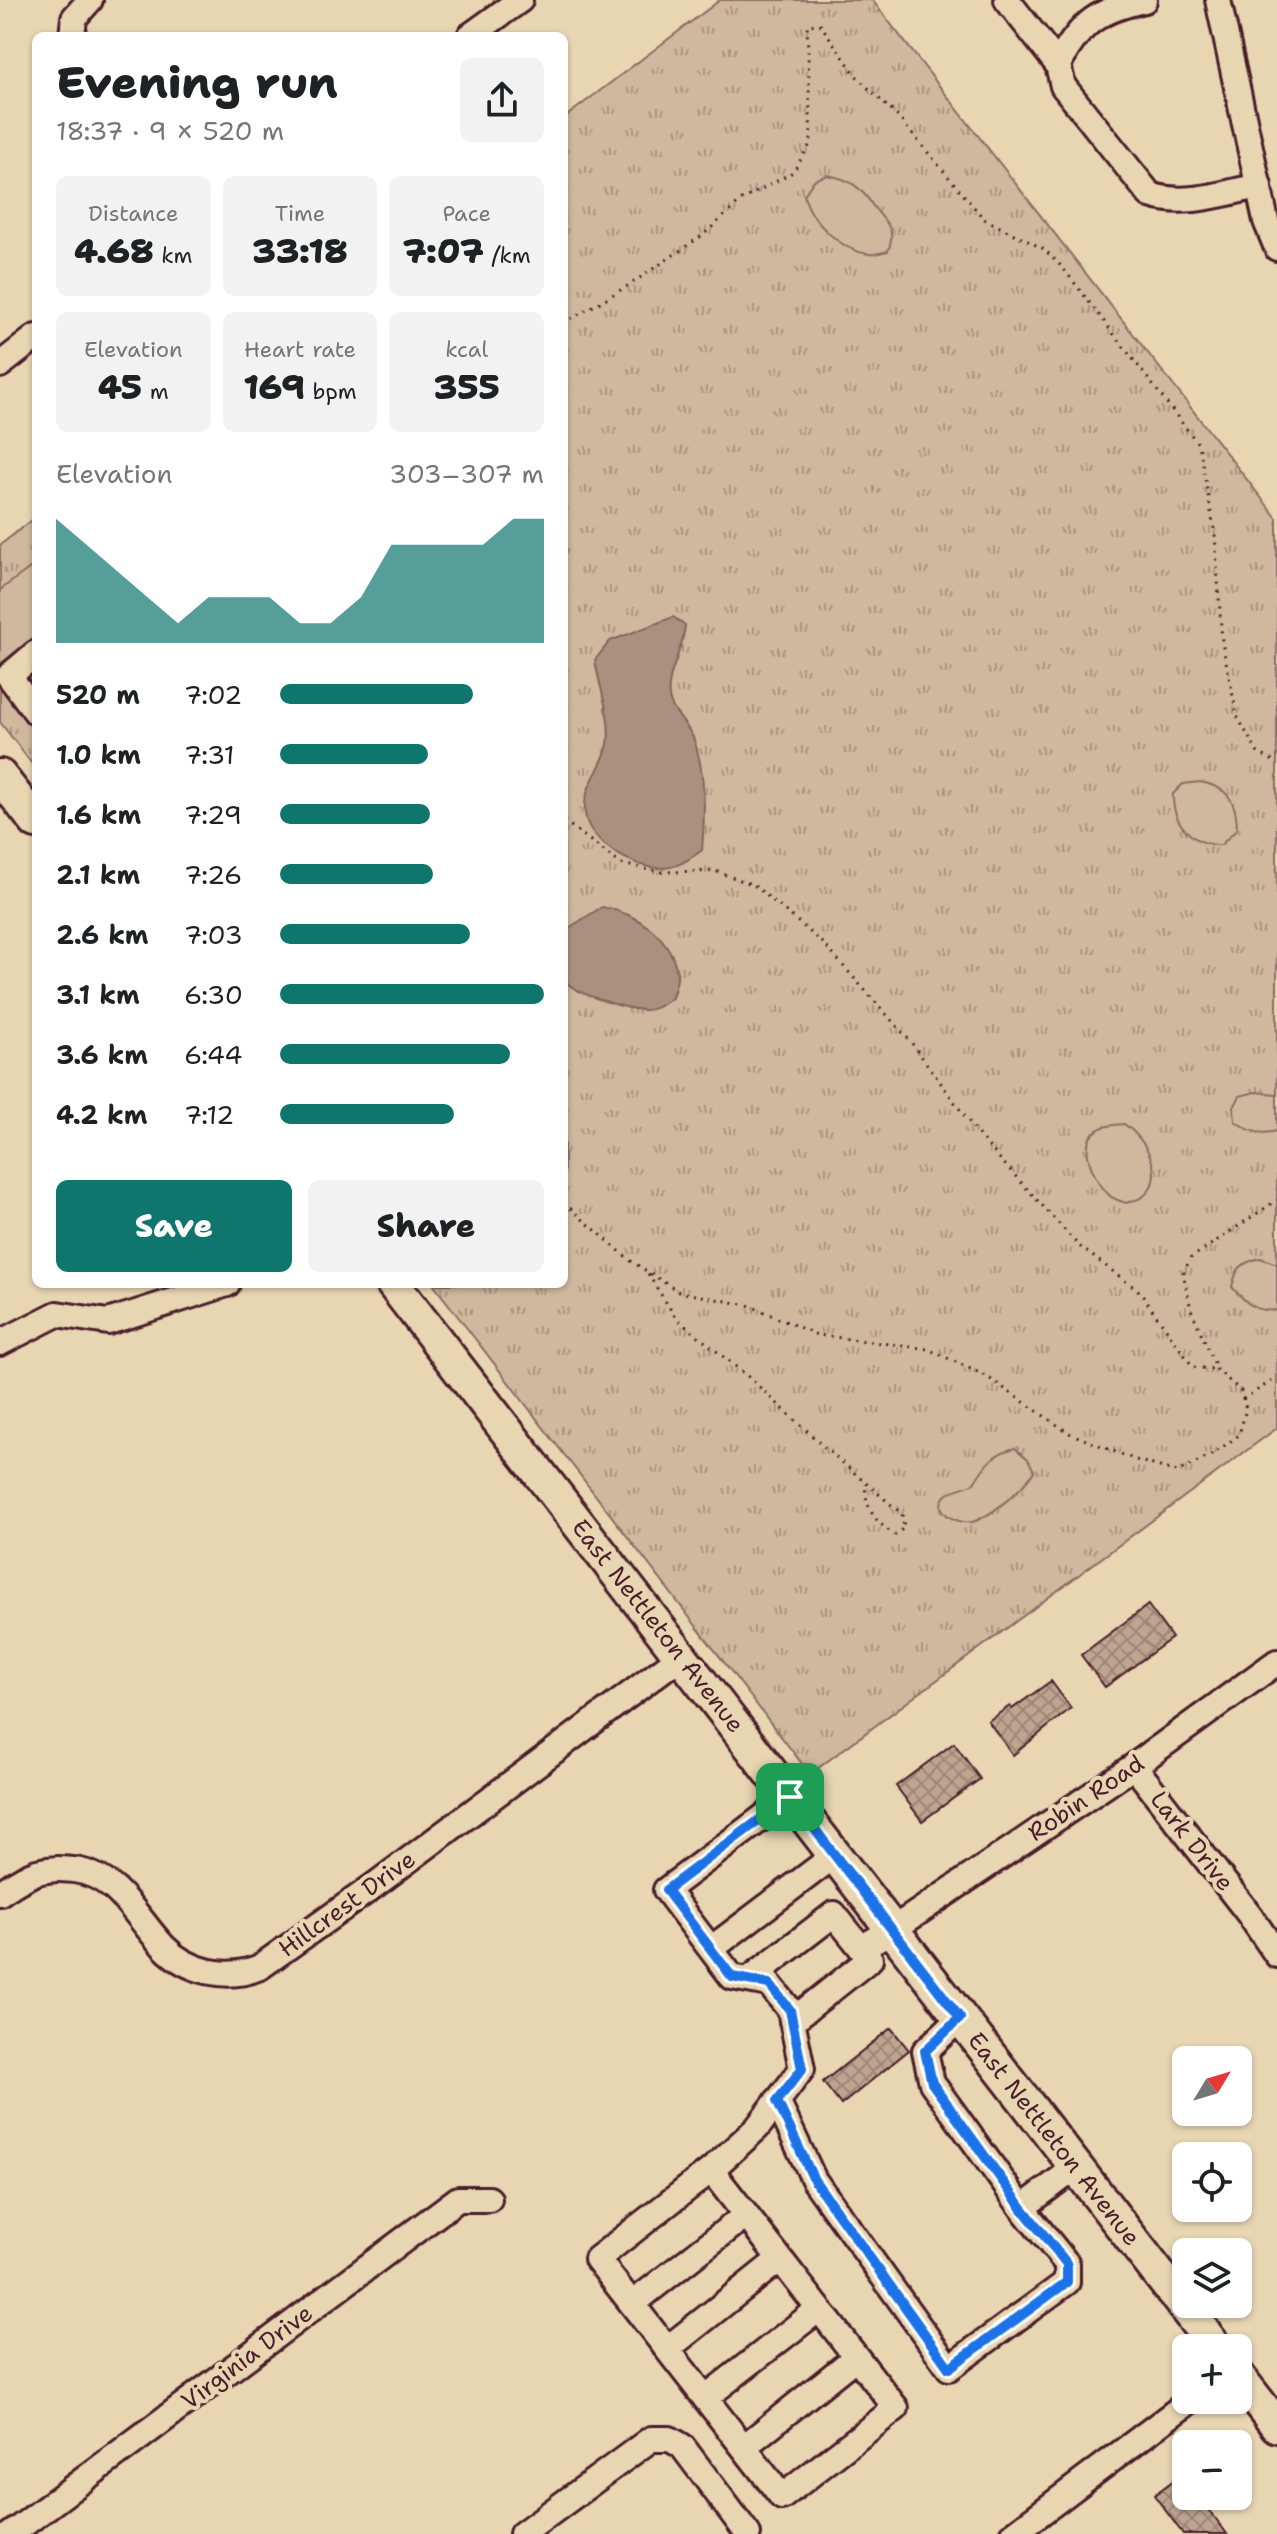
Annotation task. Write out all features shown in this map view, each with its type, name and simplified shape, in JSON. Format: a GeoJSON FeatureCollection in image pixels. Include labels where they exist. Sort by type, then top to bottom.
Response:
{"type":"FeatureCollection","features":[{"type":"Feature","properties":{"kind":"main road"},"geometry":{"type":"LineString","coordinates":[[0,776],[32,809]]}},
{"type":"Feature","properties":{"kind":"main road","name":"East Nettleton Avenue"},"geometry":{"type":"LineString","coordinates":[[396,1288],[1205,2334]]}},
{"type":"Feature","properties":{"kind":"main road"},"geometry":{"type":"LineString","coordinates":[[1252,2394],[1277,2426]]}},
{"type":"Feature","properties":{"kind":"street"},"geometry":{"type":"LineString","coordinates":[[72,32],[74,18],[90,0]]}},
{"type":"Feature","properties":{"kind":"street"},"geometry":{"type":"LineString","coordinates":[[476,32],[520,0]]}},
{"type":"Feature","properties":{"kind":"street"},"geometry":{"type":"LineString","coordinates":[[1007,0],[1058,65],[1063,86],[1146,191],[1172,208],[1259,186]]}},
{"type":"Feature","properties":{"kind":"street"},"geometry":{"type":"LineString","coordinates":[[1058,65],[1075,33],[1100,14],[1144,0]]}},
{"type":"Feature","properties":{"kind":"street"},"geometry":{"type":"LineString","coordinates":[[1218,0],[1266,221],[1277,248]]}},
{"type":"Feature","properties":{"kind":"street"},"geometry":{"type":"LineString","coordinates":[[0,365],[32,340]]}},
{"type":"Feature","properties":{"kind":"street"},"geometry":{"type":"LineString","coordinates":[[32,656],[9,676],[32,707]]}},
{"type":"Feature","properties":{"kind":"street"},"geometry":{"type":"LineString","coordinates":[[0,1343],[57,1314],[108,1322],[214,1288]]}},
{"type":"Feature","properties":{"kind":"street","name":"Hillcrest Drive"},"geometry":{"type":"LineString","coordinates":[[0,1893],[18,1880],[39,1872],[56,1868],[87,1872],[102,1878],[120,1892],[165,1948],[181,1960],[208,1972],[246,1973],[260,1967],[375,1885],[681,1656]]}},
{"type":"Feature","properties":{"kind":"street","name":"Robin Road"},"geometry":{"type":"LineString","coordinates":[[861,1948],[1134,1766],[1277,1662]]}},
{"type":"Feature","properties":{"kind":"street","name":"Lark Drive"},"geometry":{"type":"LineString","coordinates":[[1134,1766],[1249,1914],[1277,1955]]}},
{"type":"Feature","properties":{"kind":"street"},"geometry":{"type":"LineString","coordinates":[[711,2170],[896,2408],[782,2497],[597,2259],[711,2170],[757,2128],[802,2069],[790,2010],[769,1984],[732,1977],[666,1890],[790,1797]]}},
{"type":"Feature","properties":{"kind":"street"},"geometry":{"type":"LineString","coordinates":[[711,1949],[835,1855]]}},
{"type":"Feature","properties":{"kind":"street"},"geometry":{"type":"LineString","coordinates":[[748,1980],[834,1914],[870,1959],[792,2021]]}},
{"type":"Feature","properties":{"kind":"street"},"geometry":{"type":"LineString","coordinates":[[777,2101],[814,2180],[949,2368],[1067,2282],[1067,2264],[1022,2208],[932,2083],[925,2051],[960,2018]]}},
{"type":"Feature","properties":{"kind":"street"},"geometry":{"type":"LineString","coordinates":[[1022,2208],[1076,2167]]}},
{"type":"Feature","properties":{"kind":"street","name":"Virginia Drive"},"geometry":{"type":"LineString","coordinates":[[11,2534],[458,2199],[489,2199]]}},
{"type":"Feature","properties":{"kind":"street"},"geometry":{"type":"LineString","coordinates":[[632,2304],[746,2215]]}},
{"type":"Feature","properties":{"kind":"street"},"geometry":{"type":"LineString","coordinates":[[667,2349],[780,2259]]}},
{"type":"Feature","properties":{"kind":"street"},"geometry":{"type":"LineString","coordinates":[[705,2398],[819,2309]]}},
{"type":"Feature","properties":{"kind":"street"},"geometry":{"type":"LineString","coordinates":[[744,2447],[856,2357]]}},
{"type":"Feature","properties":{"kind":"street"},"geometry":{"type":"LineString","coordinates":[[1013,2534],[1172,2414]]}},
{"type":"Feature","properties":{"kind":"street"},"geometry":{"type":"LineString","coordinates":[[522,2534],[651,2439],[670,2439],[682,2446],[748,2534]]}},
{"type":"Feature","properties":{"kind":"path"},"geometry":{"type":"LineString","coordinates":[[568,321],[631,284],[703,235],[742,200],[793,172],[811,143],[807,25],[820,24],[858,78],[898,117],[984,219],[1044,249],[1063,268],[1199,445],[1215,534],[1222,642],[1237,716],[1257,752],[1277,763]]}},
{"type":"Feature","properties":{"kind":"path"},"geometry":{"type":"LineString","coordinates":[[568,824],[621,864],[661,872],[715,871],[754,885],[822,942],[911,1042],[980,1137],[1079,1246],[1139,1291],[1193,1367],[1217,1370]]}},
{"type":"Feature","properties":{"kind":"path"},"geometry":{"type":"LineString","coordinates":[[568,1206],[631,1261],[679,1292],[748,1305],[817,1335],[928,1349],[986,1376],[1069,1433],[1136,1460],[1177,1472],[1212,1455],[1239,1435],[1246,1409],[1241,1391],[1217,1370],[1191,1309],[1183,1273],[1191,1258],[1277,1200]]}},
{"type":"Feature","properties":{"kind":"path"},"geometry":{"type":"LineString","coordinates":[[646,1270],[676,1318],[752,1380],[902,1514],[904,1528],[895,1535],[880,1525],[866,1503],[865,1484]]}},
{"type":"Feature","properties":{"kind":"path"},"geometry":{"type":"LineString","coordinates":[[1243,1399],[1277,1378]]}},
{"type":"Feature","properties":{"kind":"green space"},"geometry":{"type":"Polygon","coordinates":[[[720,0],[872,0],[1277,518],[1277,1428],[810,1774],[436,1288],[568,1288],[568,115],[720,0]]]}},
{"type":"Feature","properties":{"kind":"green space"},"geometry":{"type":"Polygon","coordinates":[[[827,175],[854,185],[864,194],[889,226],[888,251],[871,254],[859,252],[838,241],[820,224],[804,195],[814,180],[827,175]]]}},
{"type":"Feature","properties":{"kind":"green space"},"geometry":{"type":"Polygon","coordinates":[[[32,520],[32,764],[0,722],[0,545],[32,520]]]}},
{"type":"Feature","properties":{"kind":"green space"},"geometry":{"type":"Polygon","coordinates":[[[32,568],[32,639],[0,664],[0,590],[32,568]]]}},
{"type":"Feature","properties":{"kind":"green space"},"geometry":{"type":"Polygon","coordinates":[[[1200,782],[1218,788],[1233,803],[1237,829],[1221,845],[1193,837],[1176,814],[1173,794],[1183,784],[1200,782]]]}},
{"type":"Feature","properties":{"kind":"green space"},"geometry":{"type":"Polygon","coordinates":[[[1255,1092],[1277,1094],[1277,1131],[1255,1132],[1235,1121],[1234,1107],[1240,1096],[1255,1092]]]}},
{"type":"Feature","properties":{"kind":"green space"},"geometry":{"type":"Polygon","coordinates":[[[1124,1124],[1146,1147],[1154,1177],[1144,1196],[1126,1203],[1112,1198],[1103,1189],[1089,1162],[1088,1152],[1088,1143],[1099,1129],[1124,1124]]]}},
{"type":"Feature","properties":{"kind":"green space"},"geometry":{"type":"Polygon","coordinates":[[[1260,1258],[1277,1264],[1277,1310],[1252,1306],[1232,1287],[1240,1267],[1260,1258]]]}},
{"type":"Feature","properties":{"kind":"green space"},"geometry":{"type":"Polygon","coordinates":[[[1015,1448],[1028,1459],[1034,1471],[1023,1485],[1007,1501],[980,1519],[966,1522],[948,1516],[941,1506],[946,1495],[974,1483],[990,1461],[1015,1448]]]}},
{"type":"Feature","properties":{"kind":"shaded area"},"geometry":{"type":"Polygon","coordinates":[[[673,617],[685,625],[670,679],[669,697],[673,708],[692,734],[698,753],[704,794],[703,836],[702,850],[697,854],[676,865],[658,868],[636,863],[612,851],[588,823],[585,803],[605,753],[609,734],[595,660],[610,641],[673,617]]]}},
{"type":"Feature","properties":{"kind":"shaded area"},"geometry":{"type":"Polygon","coordinates":[[[602,907],[627,915],[650,928],[674,960],[677,974],[672,998],[658,1007],[643,1010],[589,996],[571,986],[568,983],[568,928],[602,907]]]}},
{"type":"Feature","properties":{"kind":"building"},"geometry":{"type":"Polygon","coordinates":[[[1148,1605],[1172,1638],[1105,1687],[1081,1655],[1148,1605]]]}},
{"type":"Feature","properties":{"kind":"building"},"geometry":{"type":"Polygon","coordinates":[[[1051,1681],[1071,1708],[1013,1755],[988,1721],[1010,1706],[1012,1709],[1051,1681]]]}},
{"type":"Feature","properties":{"kind":"building"},"geometry":{"type":"Polygon","coordinates":[[[954,1743],[980,1779],[922,1821],[896,1786],[954,1743]]]}},
{"type":"Feature","properties":{"kind":"building"},"geometry":{"type":"Polygon","coordinates":[[[891,2028],[909,2050],[841,2105],[823,2082],[891,2028]]]}},
{"type":"Feature","properties":{"kind":"building"},"geometry":{"type":"Polygon","coordinates":[[[1172,2482],[1172,2510],[1209,2510],[1227,2534],[1183,2534],[1154,2495],[1172,2482]]]}},
{"type":"Feature","properties":{"kind":"route"},"geometry":{"type":"LineString","coordinates":[[790,1797],[960,2018],[925,2051],[932,2083],[1022,2208],[1067,2264],[1067,2282],[949,2368],[814,2180],[777,2101],[802,2069],[790,2010],[769,1984],[732,1977],[666,1890],[790,1797]]}}]}
